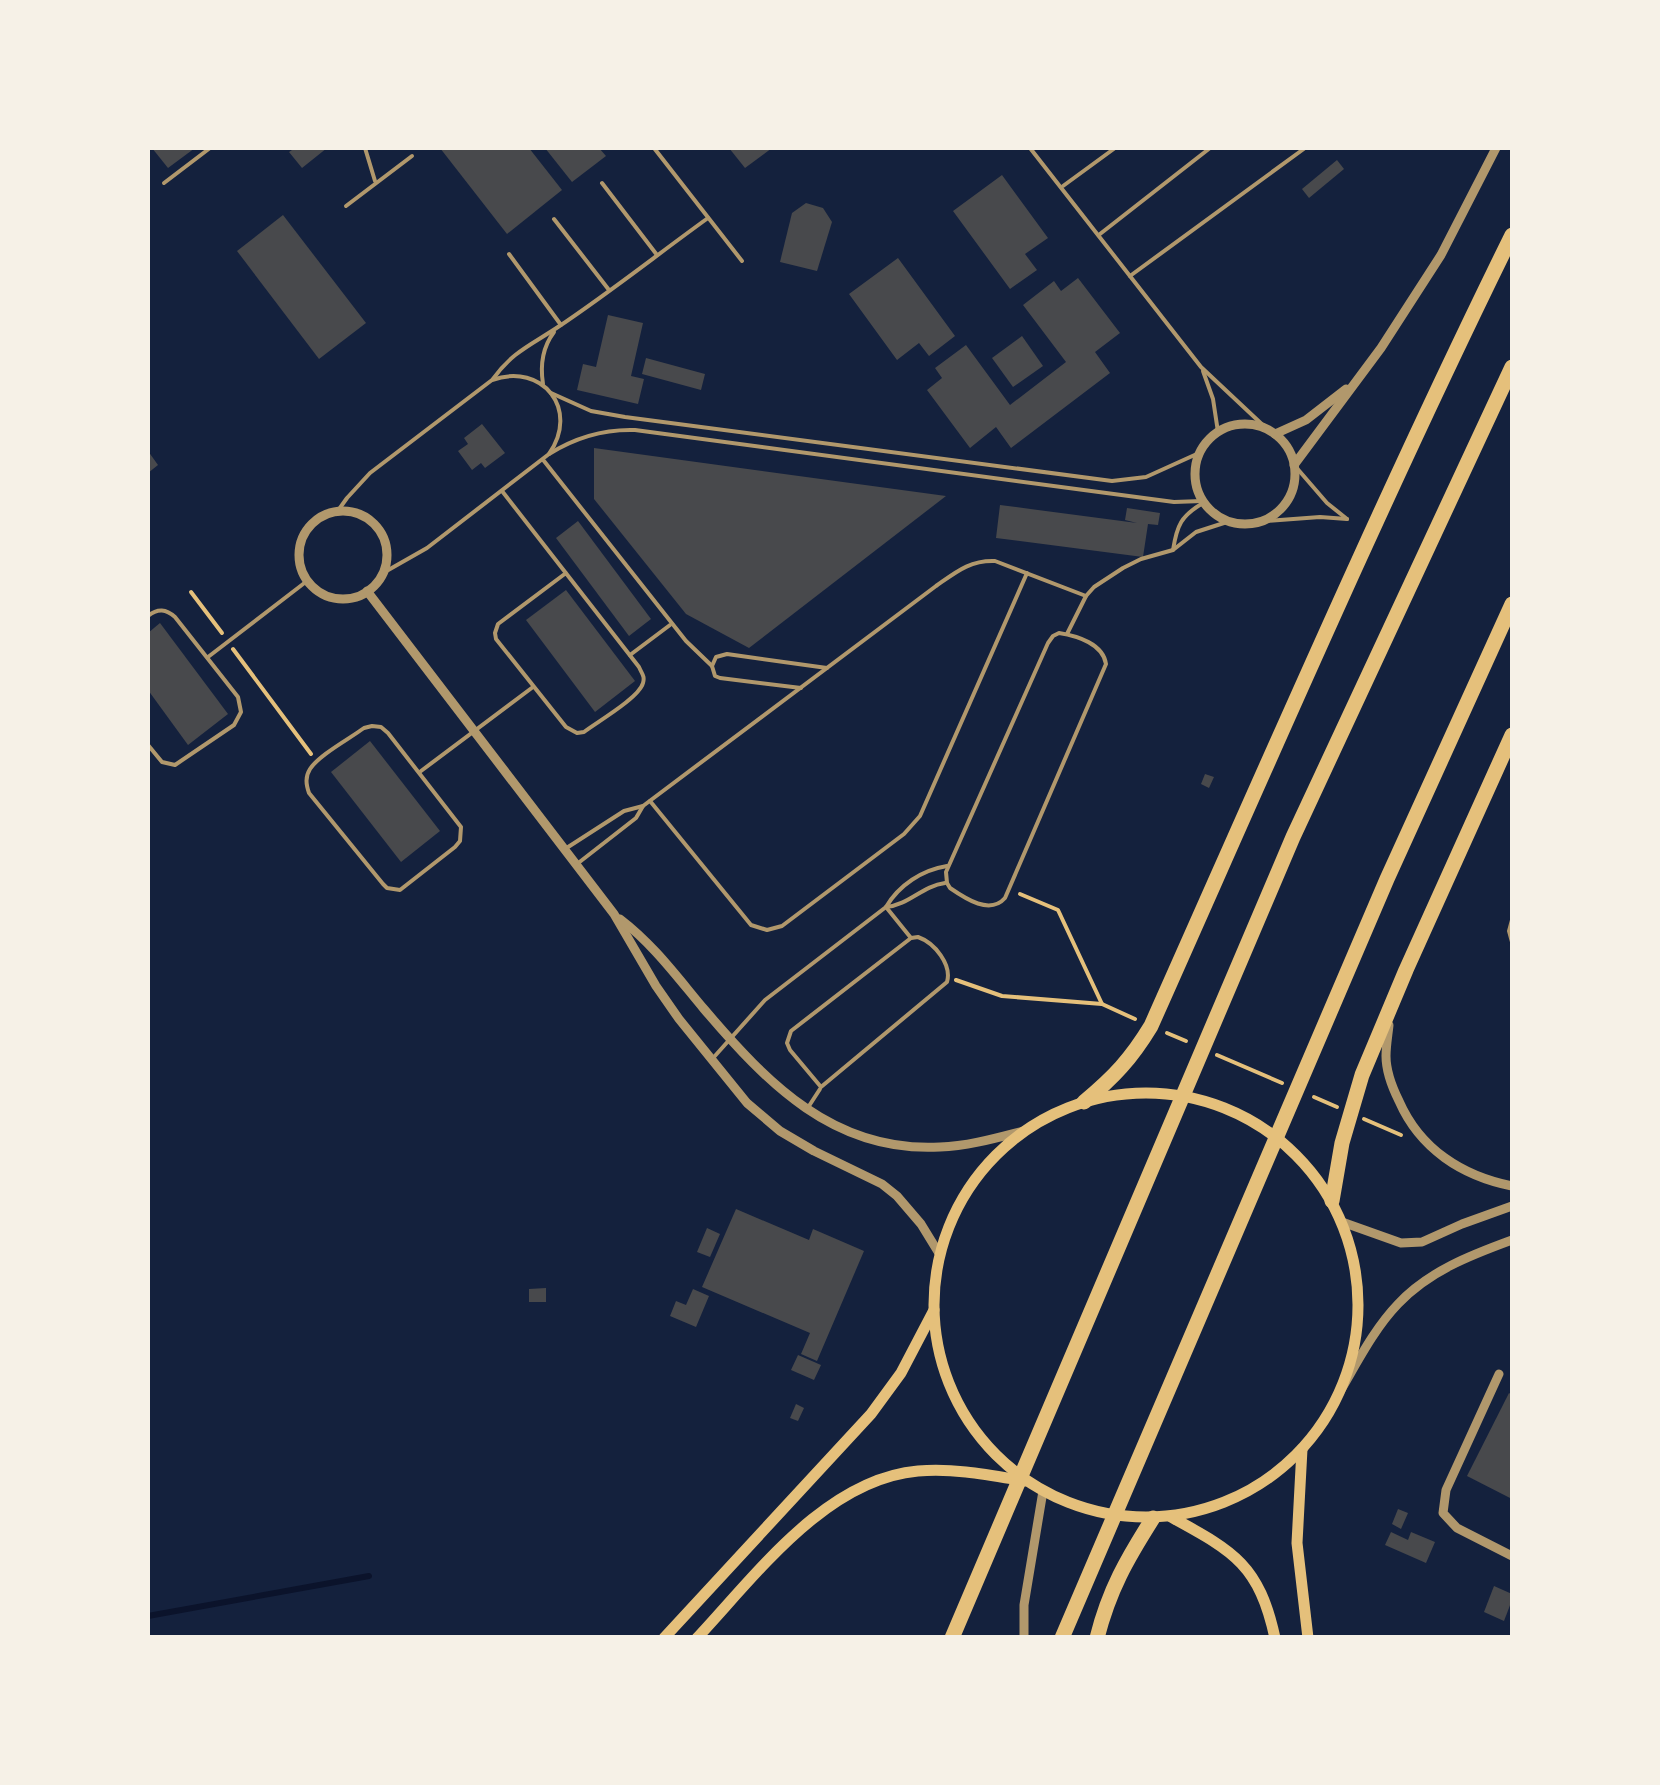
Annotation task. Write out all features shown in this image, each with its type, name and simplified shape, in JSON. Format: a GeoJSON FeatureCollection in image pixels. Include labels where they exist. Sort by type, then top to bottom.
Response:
{"type":"FeatureCollection","features":[{"type":"Feature","properties":{"kind":"highway"},"geometry":{"type":"LineString","coordinates":[[1084,1102],[1133,1055],[1151,1026],[1328,626],[1512,234]]}},
{"type":"Feature","properties":{"kind":"highway"},"geometry":{"type":"LineString","coordinates":[[952,1638],[1293,837],[1512,367]]}},
{"type":"Feature","properties":{"kind":"highway"},"geometry":{"type":"LineString","coordinates":[[1062,1638],[1387,879],[1512,604]]}},
{"type":"Feature","properties":{"kind":"highway"},"geometry":{"type":"LineString","coordinates":[[1332,1201],[1342,1143],[1362,1075],[1512,735]]}},
{"type":"Feature","properties":{"kind":"highway"},"geometry":{"type":"LineString","coordinates":[[1097,1638],[1123,1565],[1153,1518]]}},
{"type":"Feature","properties":{"kind":"main road"},"geometry":{"type":"LineString","coordinates":[[1132,1093],[1164,1094],[1226,1108],[1268,1130],[1304,1162],[1342,1222],[1357,1279],[1357,1299],[1356,1338],[1338,1396],[1302,1449],[1264,1482],[1220,1504],[1153,1518],[1096,1512],[1042,1491],[988,1448],[960,1407],[941,1360],[934,1310],[936,1280],[940,1255],[958,1207],[984,1168],[1023,1132],[1084,1102],[1132,1093]]}},
{"type":"Feature","properties":{"kind":"main road"},"geometry":{"type":"LineString","coordinates":[[664,1638],[871,1414],[901,1373],[934,1310]]}},
{"type":"Feature","properties":{"kind":"main road"},"geometry":{"type":"LineString","coordinates":[[1302,1449],[1296,1543],[1308,1638]]}},
{"type":"Feature","properties":{"kind":"main road"},"geometry":{"type":"LineString","coordinates":[[697,1638],[814,1517],[866,1484],[914,1472],[960,1470],[1026,1481]]}},
{"type":"Feature","properties":{"kind":"main road"},"geometry":{"type":"LineString","coordinates":[[1171,1516],[1236,1556],[1252,1574],[1269,1608],[1275,1638]]}},
{"type":"Feature","properties":{"kind":"street"},"geometry":{"type":"LineString","coordinates":[[1294,465],[1381,348],[1441,255],[1496,148]]}},
{"type":"Feature","properties":{"kind":"street"},"geometry":{"type":"LineString","coordinates":[[1271,432],[1306,420],[1356,381]]}},
{"type":"Feature","properties":{"kind":"street"},"geometry":{"type":"LineString","coordinates":[[1242,424],[1255,424],[1271,432],[1289,450],[1294,465],[1292,492],[1286,504],[1265,520],[1240,525],[1227,522],[1202,502],[1194,477],[1199,453],[1218,432],[1242,424]]}},
{"type":"Feature","properties":{"kind":"street"},"geometry":{"type":"LineString","coordinates":[[352,512],[378,528],[385,542],[383,573],[367,592],[357,597],[335,598],[307,581],[301,569],[300,543],[314,522],[325,515],[352,512]]}},
{"type":"Feature","properties":{"kind":"street"},"geometry":{"type":"LineString","coordinates":[[367,592],[577,864],[614,914],[656,986],[747,1103],[780,1131],[882,1184],[921,1224],[940,1255]]}},
{"type":"Feature","properties":{"kind":"street"},"geometry":{"type":"LineString","coordinates":[[614,914],[660,954],[729,1038],[786,1094],[848,1132],[905,1146],[939,1148],[1023,1132]]}},
{"type":"Feature","properties":{"kind":"street"},"geometry":{"type":"LineString","coordinates":[[1406,970],[1389,1023],[1386,1059],[1391,1084],[1407,1120],[1457,1168],[1490,1182],[1512,1186]]}},
{"type":"Feature","properties":{"kind":"street"},"geometry":{"type":"LineString","coordinates":[[1342,1222],[1401,1243],[1422,1242],[1512,1206]]}},
{"type":"Feature","properties":{"kind":"street"},"geometry":{"type":"LineString","coordinates":[[1338,1396],[1378,1329],[1417,1286],[1440,1271],[1512,1240]]}},
{"type":"Feature","properties":{"kind":"street"},"geometry":{"type":"LineString","coordinates":[[1499,1374],[1446,1490],[1443,1512],[1456,1528],[1512,1556]]}},
{"type":"Feature","properties":{"kind":"street"},"geometry":{"type":"LineString","coordinates":[[1024,1638],[1024,1605],[1042,1491]]}},
{"type":"Feature","properties":{"kind":"lane"},"geometry":{"type":"LineString","coordinates":[[164,183],[210,148]]}},
{"type":"Feature","properties":{"kind":"lane"},"geometry":{"type":"LineString","coordinates":[[365,148],[376,183]]}},
{"type":"Feature","properties":{"kind":"lane"},"geometry":{"type":"LineString","coordinates":[[654,148],[742,261]]}},
{"type":"Feature","properties":{"kind":"lane"},"geometry":{"type":"LineString","coordinates":[[1030,148],[1201,367],[1271,432]]}},
{"type":"Feature","properties":{"kind":"lane"},"geometry":{"type":"LineString","coordinates":[[1061,188],[1115,148]]}},
{"type":"Feature","properties":{"kind":"lane"},"geometry":{"type":"LineString","coordinates":[[1098,235],[1210,148]]}},
{"type":"Feature","properties":{"kind":"lane"},"geometry":{"type":"LineString","coordinates":[[1130,276],[1305,148]]}},
{"type":"Feature","properties":{"kind":"lane"},"geometry":{"type":"LineString","coordinates":[[346,206],[412,156]]}},
{"type":"Feature","properties":{"kind":"lane"},"geometry":{"type":"LineString","coordinates":[[602,183],[657,255]]}},
{"type":"Feature","properties":{"kind":"lane"},"geometry":{"type":"LineString","coordinates":[[337,512],[370,473],[492,380],[511,357],[708,218]]}},
{"type":"Feature","properties":{"kind":"lane"},"geometry":{"type":"LineString","coordinates":[[554,219],[609,290]]}},
{"type":"Feature","properties":{"kind":"lane"},"geometry":{"type":"LineString","coordinates":[[509,254],[559,326]]}},
{"type":"Feature","properties":{"kind":"lane"},"geometry":{"type":"LineString","coordinates":[[544,386],[544,349],[559,326]]}},
{"type":"Feature","properties":{"kind":"lane"},"geometry":{"type":"LineString","coordinates":[[1201,367],[1213,399],[1218,432]]}},
{"type":"Feature","properties":{"kind":"lane"},"geometry":{"type":"LineString","coordinates":[[492,380],[513,375],[534,380],[551,394],[561,424],[560,435],[549,454]]}},
{"type":"Feature","properties":{"kind":"lane"},"geometry":{"type":"LineString","coordinates":[[551,394],[592,411],[625,417],[1112,480],[1146,478],[1199,453]]}},
{"type":"Feature","properties":{"kind":"lane"},"geometry":{"type":"LineString","coordinates":[[383,573],[412,558],[549,454],[601,432],[635,430],[1184,503],[1202,502]]}},
{"type":"Feature","properties":{"kind":"lane"},"geometry":{"type":"LineString","coordinates":[[543,459],[672,624],[712,666],[716,676],[801,688]]}},
{"type":"Feature","properties":{"kind":"lane"},"geometry":{"type":"LineString","coordinates":[[1265,520],[1347,520],[1308,484],[1294,465]]}},
{"type":"Feature","properties":{"kind":"lane"},"geometry":{"type":"LineString","coordinates":[[502,491],[566,573],[630,655],[643,674],[641,688],[584,732],[577,733],[566,728],[496,638],[496,628],[566,573]]}},
{"type":"Feature","properties":{"kind":"lane"},"geometry":{"type":"LineString","coordinates":[[1173,550],[1183,518],[1202,502]]}},
{"type":"Feature","properties":{"kind":"lane"},"geometry":{"type":"LineString","coordinates":[[1067,634],[1094,586],[1123,568],[1173,550],[1196,532],[1227,522]]}},
{"type":"Feature","properties":{"kind":"lane"},"geometry":{"type":"LineString","coordinates":[[565,849],[624,811],[643,806],[969,564],[996,562],[1086,596]]}},
{"type":"Feature","properties":{"kind":"lane"},"geometry":{"type":"LineString","coordinates":[[650,801],[751,925],[766,930],[782,926],[904,834],[920,816],[1027,572]]}},
{"type":"Feature","properties":{"kind":"lane"},"geometry":{"type":"LineString","coordinates":[[207,658],[307,581]]}},
{"type":"Feature","properties":{"kind":"lane"},"geometry":{"type":"LineString","coordinates":[[148,616],[160,610],[175,617],[238,697],[240,712],[234,725],[176,765],[162,762],[148,744]]}},
{"type":"Feature","properties":{"kind":"lane"},"geometry":{"type":"LineString","coordinates":[[630,655],[672,624]]}},
{"type":"Feature","properties":{"kind":"lane"},"geometry":{"type":"LineString","coordinates":[[1059,633],[1067,634],[1099,648],[1106,664],[1010,889],[1001,904],[986,906],[954,892],[946,883],[946,872],[1048,642],[1059,633]]}},
{"type":"Feature","properties":{"kind":"lane"},"geometry":{"type":"LineString","coordinates":[[712,666],[716,656],[726,654],[827,668]]}},
{"type":"Feature","properties":{"kind":"lane"},"geometry":{"type":"LineString","coordinates":[[420,772],[533,686]]}},
{"type":"Feature","properties":{"kind":"lane"},"geometry":{"type":"LineString","coordinates":[[364,728],[381,728],[458,820],[462,834],[455,847],[406,886],[394,890],[383,884],[309,793],[307,776],[317,762],[364,728]]}},
{"type":"Feature","properties":{"kind":"lane"},"geometry":{"type":"LineString","coordinates":[[577,864],[636,818],[643,806]]}},
{"type":"Feature","properties":{"kind":"lane"},"geometry":{"type":"LineString","coordinates":[[711,1061],[765,1000],[886,907],[897,891],[931,870],[948,866]]}},
{"type":"Feature","properties":{"kind":"lane"},"geometry":{"type":"LineString","coordinates":[[886,907],[902,904],[932,886],[946,883]]}},
{"type":"Feature","properties":{"kind":"lane"},"geometry":{"type":"LineString","coordinates":[[886,907],[911,938]]}},
{"type":"Feature","properties":{"kind":"lane"},"geometry":{"type":"LineString","coordinates":[[1512,920],[1512,942]]}},
{"type":"Feature","properties":{"kind":"lane"},"geometry":{"type":"LineString","coordinates":[[807,1110],[821,1087],[943,986],[949,977],[948,967],[930,944],[918,937],[911,938],[792,1031],[790,1050],[821,1087]]}},
{"type":"Feature","properties":{"kind":"path"},"geometry":{"type":"LineString","coordinates":[[191,592],[317,762]]}},
{"type":"Feature","properties":{"kind":"path"},"geometry":{"type":"LineString","coordinates":[[1010,889],[1058,910],[1102,1004]]}},
{"type":"Feature","properties":{"kind":"path"},"geometry":{"type":"LineString","coordinates":[[949,977],[1002,996],[1102,1004],[1187,1042]]}},
{"type":"Feature","properties":{"kind":"path"},"geometry":{"type":"LineString","coordinates":[[1205,1049],[1295,1089]]}},
{"type":"Feature","properties":{"kind":"path"},"geometry":{"type":"LineString","coordinates":[[1313,1097],[1400,1134]]}},
{"type":"Feature","properties":{"kind":"building"},"geometry":{"type":"Polygon","coordinates":[[[152,148],[195,148],[168,168],[152,148]]]}},
{"type":"Feature","properties":{"kind":"building"},"geometry":{"type":"Polygon","coordinates":[[[295,148],[327,148],[302,168],[289,152],[295,148]]]}},
{"type":"Feature","properties":{"kind":"building"},"geometry":{"type":"Polygon","coordinates":[[[440,148],[529,148],[562,190],[507,234],[440,148]]]}},
{"type":"Feature","properties":{"kind":"building"},"geometry":{"type":"Polygon","coordinates":[[[545,148],[599,148],[606,156],[572,182],[545,148]]]}},
{"type":"Feature","properties":{"kind":"building"},"geometry":{"type":"Polygon","coordinates":[[[729,148],[772,148],[745,168],[729,148]]]}},
{"type":"Feature","properties":{"kind":"building"},"geometry":{"type":"Polygon","coordinates":[[[1337,160],[1344,169],[1309,198],[1302,189],[1337,160]]]}},
{"type":"Feature","properties":{"kind":"building"},"geometry":{"type":"Polygon","coordinates":[[[1002,175],[1048,238],[1025,254],[1037,270],[1010,289],[953,211],[1002,175]]]}},
{"type":"Feature","properties":{"kind":"building"},"geometry":{"type":"Polygon","coordinates":[[[806,203],[823,208],[832,222],[817,271],[780,262],[792,213],[806,203]]]}},
{"type":"Feature","properties":{"kind":"building"},"geometry":{"type":"Polygon","coordinates":[[[283,215],[366,323],[319,359],[237,251],[283,215]]]}},
{"type":"Feature","properties":{"kind":"building"},"geometry":{"type":"Polygon","coordinates":[[[898,258],[955,336],[929,356],[919,343],[897,360],[849,294],[898,258]]]}},
{"type":"Feature","properties":{"kind":"building"},"geometry":{"type":"Polygon","coordinates":[[[1078,278],[1120,333],[1095,352],[1110,373],[1011,448],[996,427],[970,448],[927,390],[942,378],[935,368],[966,345],[1010,405],[1066,362],[1023,305],[1054,281],[1061,291],[1078,278]]]}},
{"type":"Feature","properties":{"kind":"building"},"geometry":{"type":"Polygon","coordinates":[[[608,315],[643,323],[631,376],[644,379],[638,404],[577,390],[583,364],[596,367],[608,315]]]}},
{"type":"Feature","properties":{"kind":"building"},"geometry":{"type":"Polygon","coordinates":[[[1022,336],[1043,366],[1013,387],[992,358],[1022,336]]]}},
{"type":"Feature","properties":{"kind":"building"},"geometry":{"type":"Polygon","coordinates":[[[646,358],[705,374],[701,390],[642,374],[646,358]]]}},
{"type":"Feature","properties":{"kind":"building"},"geometry":{"type":"Polygon","coordinates":[[[482,424],[505,453],[485,468],[481,463],[472,470],[458,451],[468,444],[464,438],[482,424]]]}},
{"type":"Feature","properties":{"kind":"building"},"geometry":{"type":"Polygon","coordinates":[[[594,448],[946,496],[749,648],[686,614],[594,499],[594,448]]]}},
{"type":"Feature","properties":{"kind":"building"},"geometry":{"type":"Polygon","coordinates":[[[148,451],[158,465],[148,473],[148,451]]]}},
{"type":"Feature","properties":{"kind":"building"},"geometry":{"type":"Polygon","coordinates":[[[1000,505],[1137,523],[1125,520],[1127,508],[1160,513],[1158,525],[1148,524],[1143,557],[996,538],[1000,505]]]}},
{"type":"Feature","properties":{"kind":"building"},"geometry":{"type":"Polygon","coordinates":[[[578,521],[651,619],[629,636],[556,538],[578,521]]]}},
{"type":"Feature","properties":{"kind":"building"},"geometry":{"type":"Polygon","coordinates":[[[566,590],[635,681],[595,712],[526,620],[566,590]]]}},
{"type":"Feature","properties":{"kind":"building"},"geometry":{"type":"Polygon","coordinates":[[[160,623],[228,714],[188,745],[148,690],[148,633],[160,623]]]}},
{"type":"Feature","properties":{"kind":"building"},"geometry":{"type":"Polygon","coordinates":[[[370,741],[440,831],[401,862],[331,772],[370,741]]]}},
{"type":"Feature","properties":{"kind":"building"},"geometry":{"type":"Polygon","coordinates":[[[1205,774],[1214,777],[1209,788],[1201,784],[1205,774]]]}},
{"type":"Feature","properties":{"kind":"building"},"geometry":{"type":"Polygon","coordinates":[[[736,1209],[809,1240],[813,1229],[864,1251],[817,1361],[801,1354],[810,1333],[702,1287],[736,1209]]]}},
{"type":"Feature","properties":{"kind":"building"},"geometry":{"type":"Polygon","coordinates":[[[707,1228],[720,1234],[710,1257],[697,1252],[707,1228]]]}},
{"type":"Feature","properties":{"kind":"building"},"geometry":{"type":"Polygon","coordinates":[[[546,1288],[546,1302],[529,1302],[529,1289],[546,1288]]]}},
{"type":"Feature","properties":{"kind":"building"},"geometry":{"type":"Polygon","coordinates":[[[693,1289],[709,1296],[696,1327],[670,1316],[676,1301],[686,1305],[693,1289]]]}},
{"type":"Feature","properties":{"kind":"building"},"geometry":{"type":"Polygon","coordinates":[[[798,1355],[821,1365],[814,1380],[791,1370],[798,1355]]]}},
{"type":"Feature","properties":{"kind":"building"},"geometry":{"type":"Polygon","coordinates":[[[1509,1393],[1512,1395],[1512,1499],[1467,1476],[1509,1393]]]}},
{"type":"Feature","properties":{"kind":"building"},"geometry":{"type":"Polygon","coordinates":[[[796,1404],[804,1408],[798,1421],[790,1418],[796,1404]]]}},
{"type":"Feature","properties":{"kind":"building"},"geometry":{"type":"Polygon","coordinates":[[[1398,1509],[1408,1513],[1401,1529],[1392,1524],[1398,1509]]]}},
{"type":"Feature","properties":{"kind":"building"},"geometry":{"type":"Polygon","coordinates":[[[1391,1532],[1408,1540],[1411,1532],[1435,1542],[1426,1563],[1385,1545],[1391,1532]]]}},
{"type":"Feature","properties":{"kind":"building"},"geometry":{"type":"Polygon","coordinates":[[[1494,1586],[1512,1594],[1504,1621],[1484,1612],[1494,1586]]]}},
{"type":"Feature","properties":{"kind":"waterway"},"geometry":{"type":"LineString","coordinates":[[148,1616],[369,1576]]}}]}
